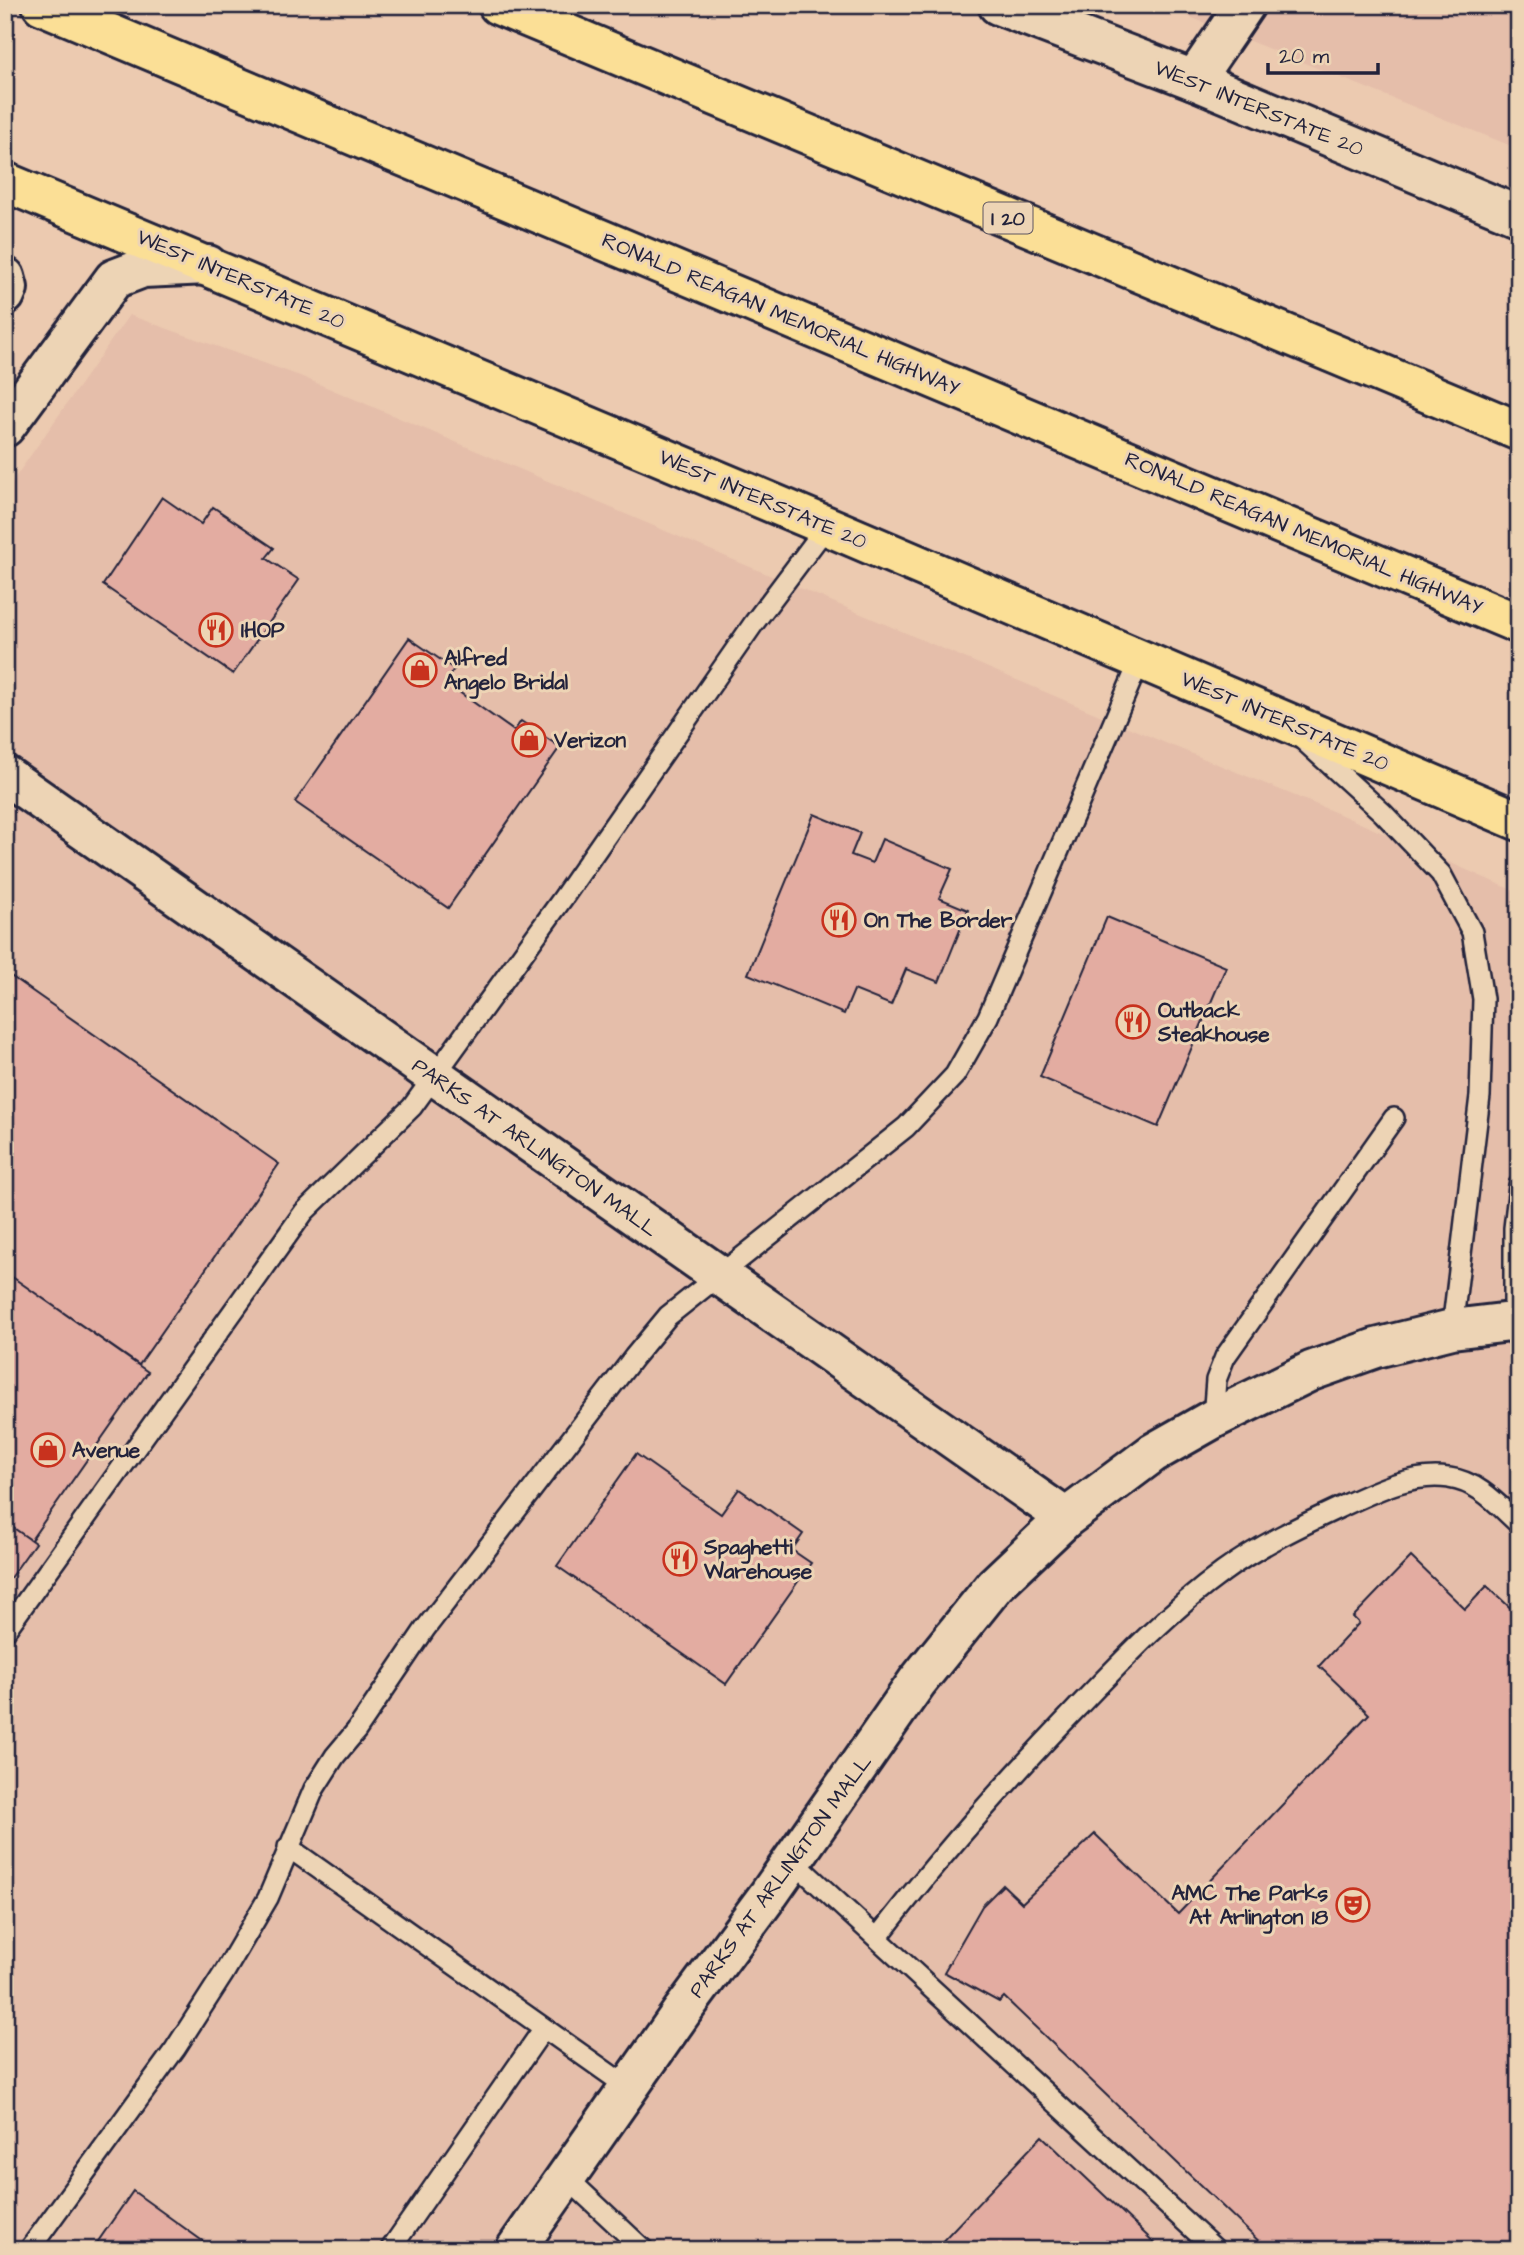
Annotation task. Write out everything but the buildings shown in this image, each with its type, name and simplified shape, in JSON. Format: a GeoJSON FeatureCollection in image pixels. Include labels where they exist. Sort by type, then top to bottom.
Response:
{"type":"FeatureCollection","features":[{"type":"Feature","properties":{"kind":"main road","name":"RONALD REAGAN MEMORIAL HIGHWAY"},"geometry":{"type":"LineString","coordinates":[[42,5],[1519,624]]}},
{"type":"Feature","properties":{"kind":"main road","name":"I 20"},"geometry":{"type":"LineString","coordinates":[[498,5],[1519,431]]}},
{"type":"Feature","properties":{"kind":"main road","name":"WEST INTERSTATE 20"},"geometry":{"type":"LineString","coordinates":[[5,182],[827,526],[1519,821]]}},
{"type":"Feature","properties":{"kind":"street","name":"WEST INTERSTATE 20"},"geometry":{"type":"LineString","coordinates":[[998,5],[1194,80],[1519,216]]}},
{"type":"Feature","properties":{"kind":"street"},"geometry":{"type":"LineString","coordinates":[[1194,80],[1245,5]]}},
{"type":"Feature","properties":{"kind":"street"},"geometry":{"type":"LineString","coordinates":[[5,427],[114,279],[143,268],[208,265]]}},
{"type":"Feature","properties":{"kind":"street"},"geometry":{"type":"LineString","coordinates":[[5,277],[8,288],[5,295]]}},
{"type":"Feature","properties":{"kind":"street","name":"PARKS AT ARLINGTON MALL"},"geometry":{"type":"LineString","coordinates":[[5,775],[1066,1518]]}},
{"type":"Feature","properties":{"kind":"street","name":"PARKS AT ARLINGTON MALL"},"geometry":{"type":"LineString","coordinates":[[514,2250],[926,1671],[995,1585],[1066,1518],[1153,1452],[1311,1371],[1376,1348],[1452,1329],[1517,1321]]}},
{"type":"Feature","properties":{"kind":"lane"},"geometry":{"type":"LineString","coordinates":[[5,1631],[304,1212],[412,1107],[754,623],[827,526]]}},
{"type":"Feature","properties":{"kind":"lane"},"geometry":{"type":"LineString","coordinates":[[29,2250],[175,2049],[224,1973],[268,1898],[288,1847],[321,1778],[425,1629],[634,1357],[668,1316],[906,1127],[955,1075],[988,1017],[1140,660]]}},
{"type":"Feature","properties":{"kind":"lane"},"geometry":{"type":"LineString","coordinates":[[1278,719],[1383,813],[1441,874],[1472,932],[1483,999],[1480,1096],[1452,1329]]}},
{"type":"Feature","properties":{"kind":"lane"},"geometry":{"type":"LineString","coordinates":[[1213,1419],[1216,1380],[1225,1357],[1394,1118]]}},
{"type":"Feature","properties":{"kind":"lane"},"geometry":{"type":"LineString","coordinates":[[1517,1321],[1514,1228],[1519,1185]]}},
{"type":"Feature","properties":{"kind":"lane"},"geometry":{"type":"LineString","coordinates":[[878,1937],[945,1853],[1024,1763],[1110,1673],[1188,1599],[1264,1545],[1370,1493],[1423,1477],[1451,1478],[1479,1488],[1519,1524]]}},
{"type":"Feature","properties":{"kind":"lane"},"geometry":{"type":"LineString","coordinates":[[288,1847],[629,2088]]}},
{"type":"Feature","properties":{"kind":"lane"},"geometry":{"type":"LineString","coordinates":[[792,1860],[1216,2250]]}},
{"type":"Feature","properties":{"kind":"lane"},"geometry":{"type":"LineString","coordinates":[[390,2250],[544,2028]]}},
{"type":"Feature","properties":{"kind":"lane"},"geometry":{"type":"LineString","coordinates":[[566,2177],[644,2250]]}},
{"type":"Feature","properties":{"kind":"shaded area"},"geometry":{"type":"Polygon","coordinates":[[[1160,5],[1519,5],[1519,149],[1160,5]]]}},
{"type":"Feature","properties":{"kind":"shaded area"},"geometry":{"type":"Polygon","coordinates":[[[129,315],[300,376],[1163,742],[1337,813],[1519,893],[1519,2250],[5,2250],[5,492],[129,315]]]}},
{"type":"Feature","properties":{"kind":"place","name":"IHOP"},"geometry":{"type":"Point","coordinates":[216,630]}},
{"type":"Feature","properties":{"kind":"place","name":"Alfred Angelo Bridal"},"geometry":{"type":"Point","coordinates":[420,670]}},
{"type":"Feature","properties":{"kind":"place","name":"Verizon"},"geometry":{"type":"Point","coordinates":[529,740]}},
{"type":"Feature","properties":{"kind":"place","name":"On The Border"},"geometry":{"type":"Point","coordinates":[839,920]}},
{"type":"Feature","properties":{"kind":"place","name":"Outback Steakhouse"},"geometry":{"type":"Point","coordinates":[1133,1022]}},
{"type":"Feature","properties":{"kind":"place","name":"Avenue"},"geometry":{"type":"Point","coordinates":[48,1450]}},
{"type":"Feature","properties":{"kind":"place","name":"Spaghetti Warehouse"},"geometry":{"type":"Point","coordinates":[680,1559]}},
{"type":"Feature","properties":{"kind":"place","name":"AMC The Parks At Arlington 18"},"geometry":{"type":"Point","coordinates":[1353,1905]}}]}
